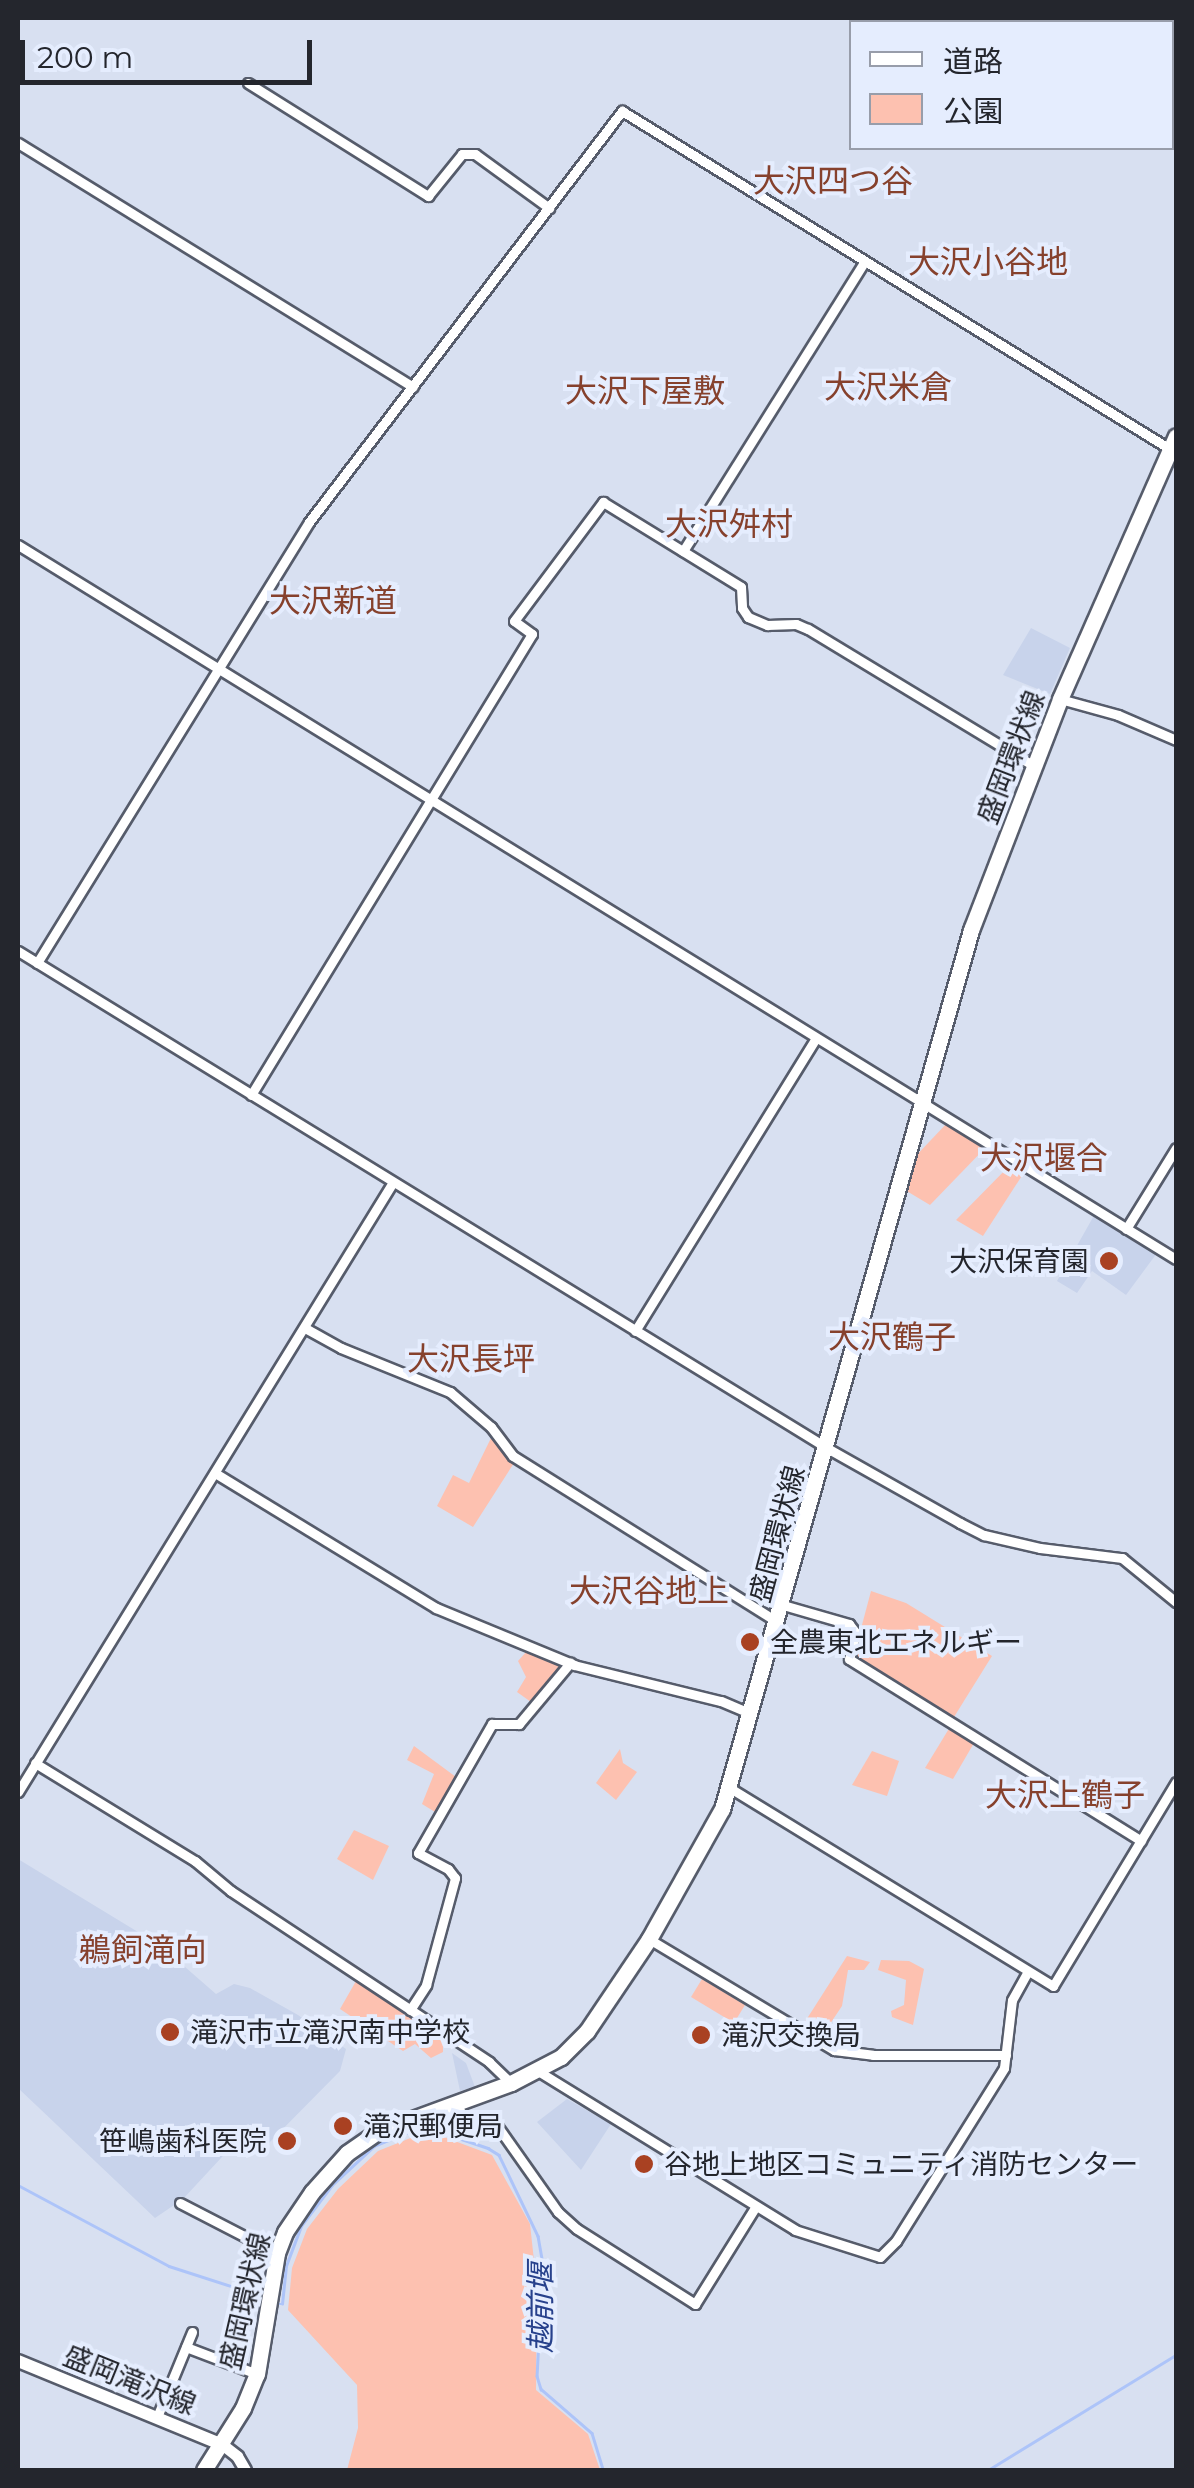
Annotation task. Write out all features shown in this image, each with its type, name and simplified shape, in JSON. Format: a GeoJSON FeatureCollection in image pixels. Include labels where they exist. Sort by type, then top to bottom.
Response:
{"type":"FeatureCollection","features":[{"type":"Feature","properties":{"kind":"main road","name":"盛岡環状線"},"geometry":{"type":"LineString","coordinates":[[204,2470],[222,2445],[258,2374],[277,2253],[294,2215],[346,2153],[408,2117],[511,2083],[561,2057],[587,2031],[649,1939],[709,1836],[730,1788],[779,1622],[971,930],[1060,699],[1173,450]]}},
{"type":"Feature","properties":{"kind":"main road","name":"盛岡滝沢線"},"geometry":{"type":"LineString","coordinates":[[18,2361],[222,2445]]}},
{"type":"Feature","properties":{"kind":"street"},"geometry":{"type":"LineString","coordinates":[[248,83],[428,196],[462,154],[475,154],[549,208]]}},
{"type":"Feature","properties":{"kind":"street"},"geometry":{"type":"LineString","coordinates":[[37,963],[309,522],[622,111],[1173,450]]}},
{"type":"Feature","properties":{"kind":"street"},"geometry":{"type":"LineString","coordinates":[[18,143],[413,387]]}},
{"type":"Feature","properties":{"kind":"street"},"geometry":{"type":"LineString","coordinates":[[683,551],[865,260]]}},
{"type":"Feature","properties":{"kind":"street"},"geometry":{"type":"LineString","coordinates":[[251,1095],[532,634],[514,621],[603,502],[741,587],[742,608],[748,617],[767,625],[796,624],[808,628],[1033,765]]}},
{"type":"Feature","properties":{"kind":"street"},"geometry":{"type":"LineString","coordinates":[[18,544],[1176,1259]]}},
{"type":"Feature","properties":{"kind":"street"},"geometry":{"type":"LineString","coordinates":[[1060,699],[1118,715],[1176,740]]}},
{"type":"Feature","properties":{"kind":"street"},"geometry":{"type":"LineString","coordinates":[[18,952],[826,1448],[984,1535],[1042,1549],[1122,1558],[1146,1573],[1176,1602]]}},
{"type":"Feature","properties":{"kind":"street"},"geometry":{"type":"LineString","coordinates":[[635,1331],[816,1038]]}},
{"type":"Feature","properties":{"kind":"street"},"geometry":{"type":"LineString","coordinates":[[1126,1229],[1176,1148]]}},
{"type":"Feature","properties":{"kind":"street"},"geometry":{"type":"LineString","coordinates":[[18,1792],[394,1182]]}},
{"type":"Feature","properties":{"kind":"street"},"geometry":{"type":"LineString","coordinates":[[305,1328],[341,1348],[450,1392],[492,1427],[513,1456],[779,1622]]}},
{"type":"Feature","properties":{"kind":"street"},"geometry":{"type":"LineString","coordinates":[[216,1473],[436,1608],[570,1663],[721,1701],[752,1715]]}},
{"type":"Feature","properties":{"kind":"street"},"geometry":{"type":"LineString","coordinates":[[783,1605],[848,1624],[856,1633],[849,1659],[1141,1840]]}},
{"type":"Feature","properties":{"kind":"street"},"geometry":{"type":"LineString","coordinates":[[410,2010],[426,1985],[454,1878],[448,1869],[418,1853],[492,1724],[519,1724],[570,1663]]}},
{"type":"Feature","properties":{"kind":"street"},"geometry":{"type":"LineString","coordinates":[[35,1763],[195,1861],[231,1891],[410,2010],[511,2083]]}},
{"type":"Feature","properties":{"kind":"street"},"geometry":{"type":"LineString","coordinates":[[730,1788],[1053,1986],[1176,1782]]}},
{"type":"Feature","properties":{"kind":"street"},"geometry":{"type":"LineString","coordinates":[[649,1939],[834,2050],[873,2055],[1006,2055]]}},
{"type":"Feature","properties":{"kind":"street"},"geometry":{"type":"LineString","coordinates":[[538,2071],[796,2230],[880,2258],[896,2241],[994,2085],[1006,2055],[1012,2000],[1027,1972]]}},
{"type":"Feature","properties":{"kind":"street"},"geometry":{"type":"LineString","coordinates":[[456,2102],[464,2119],[498,2127],[558,2212],[576,2229],[695,2304],[756,2206]]}},
{"type":"Feature","properties":{"kind":"street"},"geometry":{"type":"LineString","coordinates":[[180,2203],[277,2253]]}},
{"type":"Feature","properties":{"kind":"street"},"geometry":{"type":"LineString","coordinates":[[157,2417],[192,2332]]}},
{"type":"Feature","properties":{"kind":"street"},"geometry":{"type":"LineString","coordinates":[[186,2347],[258,2374]]}},
{"type":"Feature","properties":{"kind":"street"},"geometry":{"type":"LineString","coordinates":[[222,2445],[238,2456],[245,2470]]}},
{"type":"Feature","properties":{"kind":"shaded area"},"geometry":{"type":"Polygon","coordinates":[[[1031,628],[1070,648],[1050,694],[1003,675],[1031,628]]]}},
{"type":"Feature","properties":{"kind":"shaded area","name":"大沢保育園"},"geometry":{"type":"Polygon","coordinates":[[[1096,1212],[1157,1253],[1126,1295],[1092,1271],[1077,1293],[1057,1281],[1096,1212]]]}},
{"type":"Feature","properties":{"kind":"shaded area","name":"滝沢市立滝沢南中学校"},"geometry":{"type":"Polygon","coordinates":[[[18,1859],[161,1946],[216,1994],[234,1984],[250,1988],[298,2015],[346,2049],[340,2071],[266,2146],[247,2130],[183,2199],[155,2218],[18,2088],[18,1859]]]}},
{"type":"Feature","properties":{"kind":"shaded area"},"geometry":{"type":"Polygon","coordinates":[[[452,2053],[466,2063],[475,2087],[460,2091],[452,2053]]]}},
{"type":"Feature","properties":{"kind":"shaded area"},"geometry":{"type":"Polygon","coordinates":[[[567,2099],[611,2124],[581,2170],[537,2122],[567,2099]]]}},
{"type":"Feature","properties":{"kind":"green space"},"geometry":{"type":"Polygon","coordinates":[[[948,1122],[988,1145],[930,1205],[905,1190],[912,1160],[948,1122]]]}},
{"type":"Feature","properties":{"kind":"green space"},"geometry":{"type":"Polygon","coordinates":[[[1012,1163],[1025,1171],[983,1236],[956,1220],[1012,1163]]]}},
{"type":"Feature","properties":{"kind":"green space"},"geometry":{"type":"Polygon","coordinates":[[[491,1438],[514,1463],[473,1527],[437,1506],[453,1475],[469,1483],[491,1438]]]}},
{"type":"Feature","properties":{"kind":"green space"},"geometry":{"type":"Polygon","coordinates":[[[871,1591],[906,1603],[992,1656],[954,1717],[854,1655],[871,1591]]]}},
{"type":"Feature","properties":{"kind":"green space"},"geometry":{"type":"Polygon","coordinates":[[[527,1651],[562,1667],[531,1702],[517,1692],[526,1677],[518,1661],[527,1651]]]}},
{"type":"Feature","properties":{"kind":"green space"},"geometry":{"type":"Polygon","coordinates":[[[950,1727],[974,1743],[953,1779],[925,1768],[950,1727]]]}},
{"type":"Feature","properties":{"kind":"green space"},"geometry":{"type":"Polygon","coordinates":[[[414,1746],[456,1777],[435,1812],[422,1804],[434,1774],[407,1760],[414,1746]]]}},
{"type":"Feature","properties":{"kind":"green space"},"geometry":{"type":"Polygon","coordinates":[[[620,1749],[623,1763],[637,1772],[616,1800],[596,1783],[620,1749]]]}},
{"type":"Feature","properties":{"kind":"green space"},"geometry":{"type":"Polygon","coordinates":[[[872,1751],[899,1761],[887,1796],[852,1785],[872,1751]]]}},
{"type":"Feature","properties":{"kind":"green space"},"geometry":{"type":"Polygon","coordinates":[[[354,1830],[389,1846],[373,1880],[337,1859],[354,1830]]]}},
{"type":"Feature","properties":{"kind":"green space"},"geometry":{"type":"Polygon","coordinates":[[[847,1956],[870,1962],[864,1970],[848,1970],[842,2006],[820,2039],[801,2028],[847,1956]]]}},
{"type":"Feature","properties":{"kind":"green space"},"geometry":{"type":"Polygon","coordinates":[[[881,1960],[909,1961],[924,1969],[913,2025],[892,2017],[891,2011],[904,2005],[906,1980],[878,1970],[881,1960]]]}},
{"type":"Feature","properties":{"kind":"green space"},"geometry":{"type":"Polygon","coordinates":[[[702,1979],[745,2005],[734,2023],[691,1997],[702,1979]]]}},
{"type":"Feature","properties":{"kind":"green space"},"geometry":{"type":"Polygon","coordinates":[[[356,1981],[443,2038],[443,2052],[431,2058],[415,2044],[403,2051],[340,2009],[356,1981]]]}},
{"type":"Feature","properties":{"kind":"green space"},"geometry":{"type":"Polygon","coordinates":[[[428,2131],[492,2155],[530,2224],[537,2288],[536,2390],[588,2434],[600,2470],[347,2470],[358,2428],[357,2385],[288,2310],[292,2268],[307,2229],[338,2189],[378,2151],[428,2131]]]}},
{"type":"Feature","properties":{"kind":"waterway","name":"越前堰"},"geometry":{"type":"LineString","coordinates":[[277,2304],[282,2304],[286,2266],[301,2226],[332,2185],[374,2146],[423,2126],[488,2148],[499,2155],[538,2236],[543,2263],[537,2376],[541,2389],[592,2433],[603,2470]]}},
{"type":"Feature","properties":{"kind":"waterway","name":"越前堰"},"geometry":{"type":"LineString","coordinates":[[18,2185],[169,2266],[240,2289],[260,2303]]}},
{"type":"Feature","properties":{"kind":"waterway","name":"越前堰"},"geometry":{"type":"LineString","coordinates":[[988,2470],[1176,2355]]}},
{"type":"Feature","properties":{"kind":"place","name":"大沢保育園"},"geometry":{"type":"Point","coordinates":[1109,1261]}},
{"type":"Feature","properties":{"kind":"place","name":"全農東北エネルギー"},"geometry":{"type":"Point","coordinates":[750,1642]}},
{"type":"Feature","properties":{"kind":"place","name":"滝沢市立滝沢南中学校"},"geometry":{"type":"Point","coordinates":[170,2032]}},
{"type":"Feature","properties":{"kind":"place","name":"滝沢交換局"},"geometry":{"type":"Point","coordinates":[701,2035]}},
{"type":"Feature","properties":{"kind":"place","name":"滝沢郵便局"},"geometry":{"type":"Point","coordinates":[343,2126]}},
{"type":"Feature","properties":{"kind":"place","name":"笹嶋歯科医院"},"geometry":{"type":"Point","coordinates":[287,2141]}},
{"type":"Feature","properties":{"kind":"place","name":"谷地上地区コミュニティ消防センター"},"geometry":{"type":"Point","coordinates":[644,2164]}},
{"type":"Feature","properties":{"kind":"district","name":"大沢四つ谷"},"geometry":{"type":"Point","coordinates":[833,181]}},
{"type":"Feature","properties":{"kind":"district","name":"大沢小谷地"},"geometry":{"type":"Point","coordinates":[988,262]}},
{"type":"Feature","properties":{"kind":"district","name":"大沢米倉"},"geometry":{"type":"Point","coordinates":[888,387]}},
{"type":"Feature","properties":{"kind":"district","name":"大沢下屋敷"},"geometry":{"type":"Point","coordinates":[645,391]}},
{"type":"Feature","properties":{"kind":"district","name":"大沢舛村"},"geometry":{"type":"Point","coordinates":[729,524]}},
{"type":"Feature","properties":{"kind":"district","name":"大沢新道"},"geometry":{"type":"Point","coordinates":[333,601]}},
{"type":"Feature","properties":{"kind":"district","name":"大沢堰合"},"geometry":{"type":"Point","coordinates":[1044,1158]}},
{"type":"Feature","properties":{"kind":"district","name":"大沢鶴子"},"geometry":{"type":"Point","coordinates":[892,1337]}},
{"type":"Feature","properties":{"kind":"district","name":"大沢長坪"},"geometry":{"type":"Point","coordinates":[471,1359]}},
{"type":"Feature","properties":{"kind":"district","name":"大沢谷地上"},"geometry":{"type":"Point","coordinates":[649,1591]}},
{"type":"Feature","properties":{"kind":"district","name":"大沢上鶴子"},"geometry":{"type":"Point","coordinates":[1065,1795]}},
{"type":"Feature","properties":{"kind":"district","name":"鵜飼滝向"},"geometry":{"type":"Point","coordinates":[143,1950]}}]}
